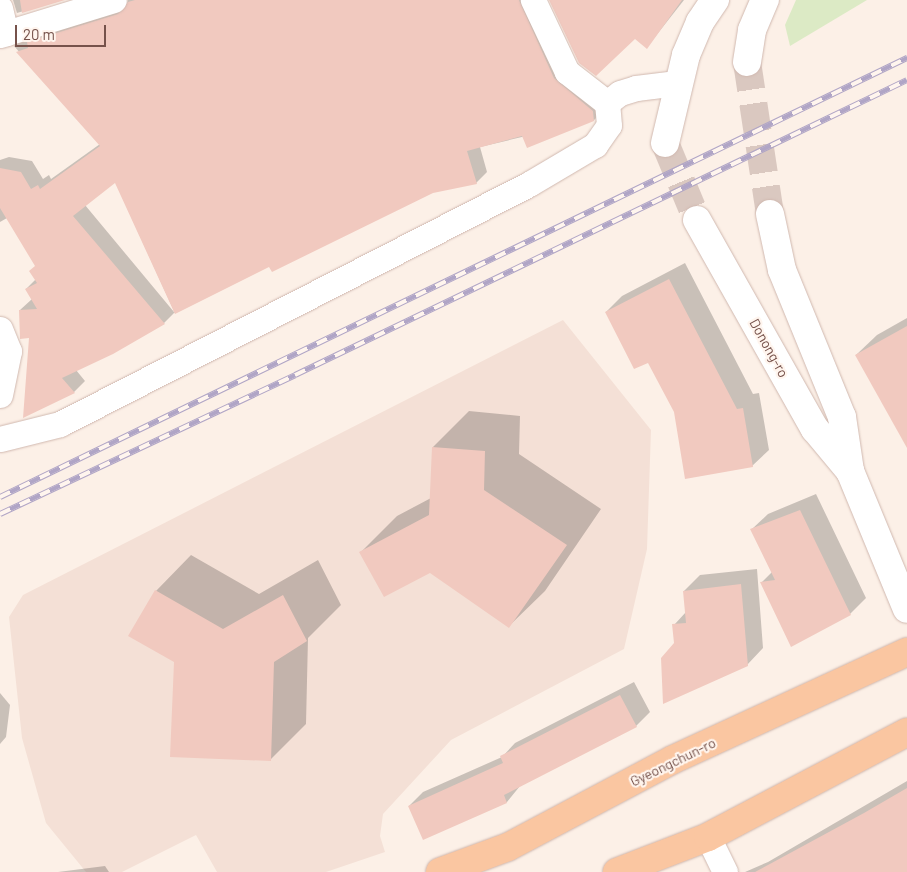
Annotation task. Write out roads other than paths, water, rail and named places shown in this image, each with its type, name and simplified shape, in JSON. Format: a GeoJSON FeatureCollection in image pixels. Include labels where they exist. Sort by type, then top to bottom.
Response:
{"type":"FeatureCollection","features":[{"type":"Feature","properties":{"kind":"main road","name":"Gyeongchun-ro"},"geometry":{"type":"LineString","coordinates":[[440,872],[508,846],[672,760],[907,652]]}},
{"type":"Feature","properties":{"kind":"main road"},"geometry":{"type":"LineString","coordinates":[[616,872],[708,837],[907,732]]}},
{"type":"Feature","properties":{"kind":"street"},"geometry":{"type":"LineString","coordinates":[[0,8],[3,34],[114,0]]}},
{"type":"Feature","properties":{"kind":"street"},"geometry":{"type":"LineString","coordinates":[[0,440],[60,424],[529,184],[595,145],[609,125],[607,103],[567,72],[533,0]]}},
{"type":"Feature","properties":{"kind":"street"},"geometry":{"type":"LineString","coordinates":[[666,143],[678,83],[700,22],[715,0]]}},
{"type":"Feature","properties":{"kind":"street"},"geometry":{"type":"LineString","coordinates":[[747,62],[752,30],[765,0]]}},
{"type":"Feature","properties":{"kind":"street"},"geometry":{"type":"LineString","coordinates":[[607,103],[620,93],[636,88],[678,83]]}},
{"type":"Feature","properties":{"kind":"street","name":"Donong-ro"},"geometry":{"type":"LineString","coordinates":[[770,214],[782,270],[842,417],[850,471],[907,609]]}},
{"type":"Feature","properties":{"kind":"street","name":"Donong-ro"},"geometry":{"type":"LineString","coordinates":[[697,220],[815,429],[850,471]]}},
{"type":"Feature","properties":{"kind":"street"},"geometry":{"type":"LineString","coordinates":[[0,329],[9,351],[0,395]]}},
{"type":"Feature","properties":{"kind":"street"},"geometry":{"type":"LineString","coordinates":[[708,837],[725,872]]}},
{"type":"Feature","properties":{"kind":"tunnel"},"geometry":{"type":"LineString","coordinates":[[747,62],[770,214]]}},
{"type":"Feature","properties":{"kind":"tunnel"},"geometry":{"type":"LineString","coordinates":[[665,143],[697,220]]}},
{"type":"Feature","properties":{"kind":"railway"},"geometry":{"type":"LineString","coordinates":[[0,497],[907,58]]}},
{"type":"Feature","properties":{"kind":"railway"},"geometry":{"type":"LineString","coordinates":[[0,514],[295,375],[907,80]]}}]}
